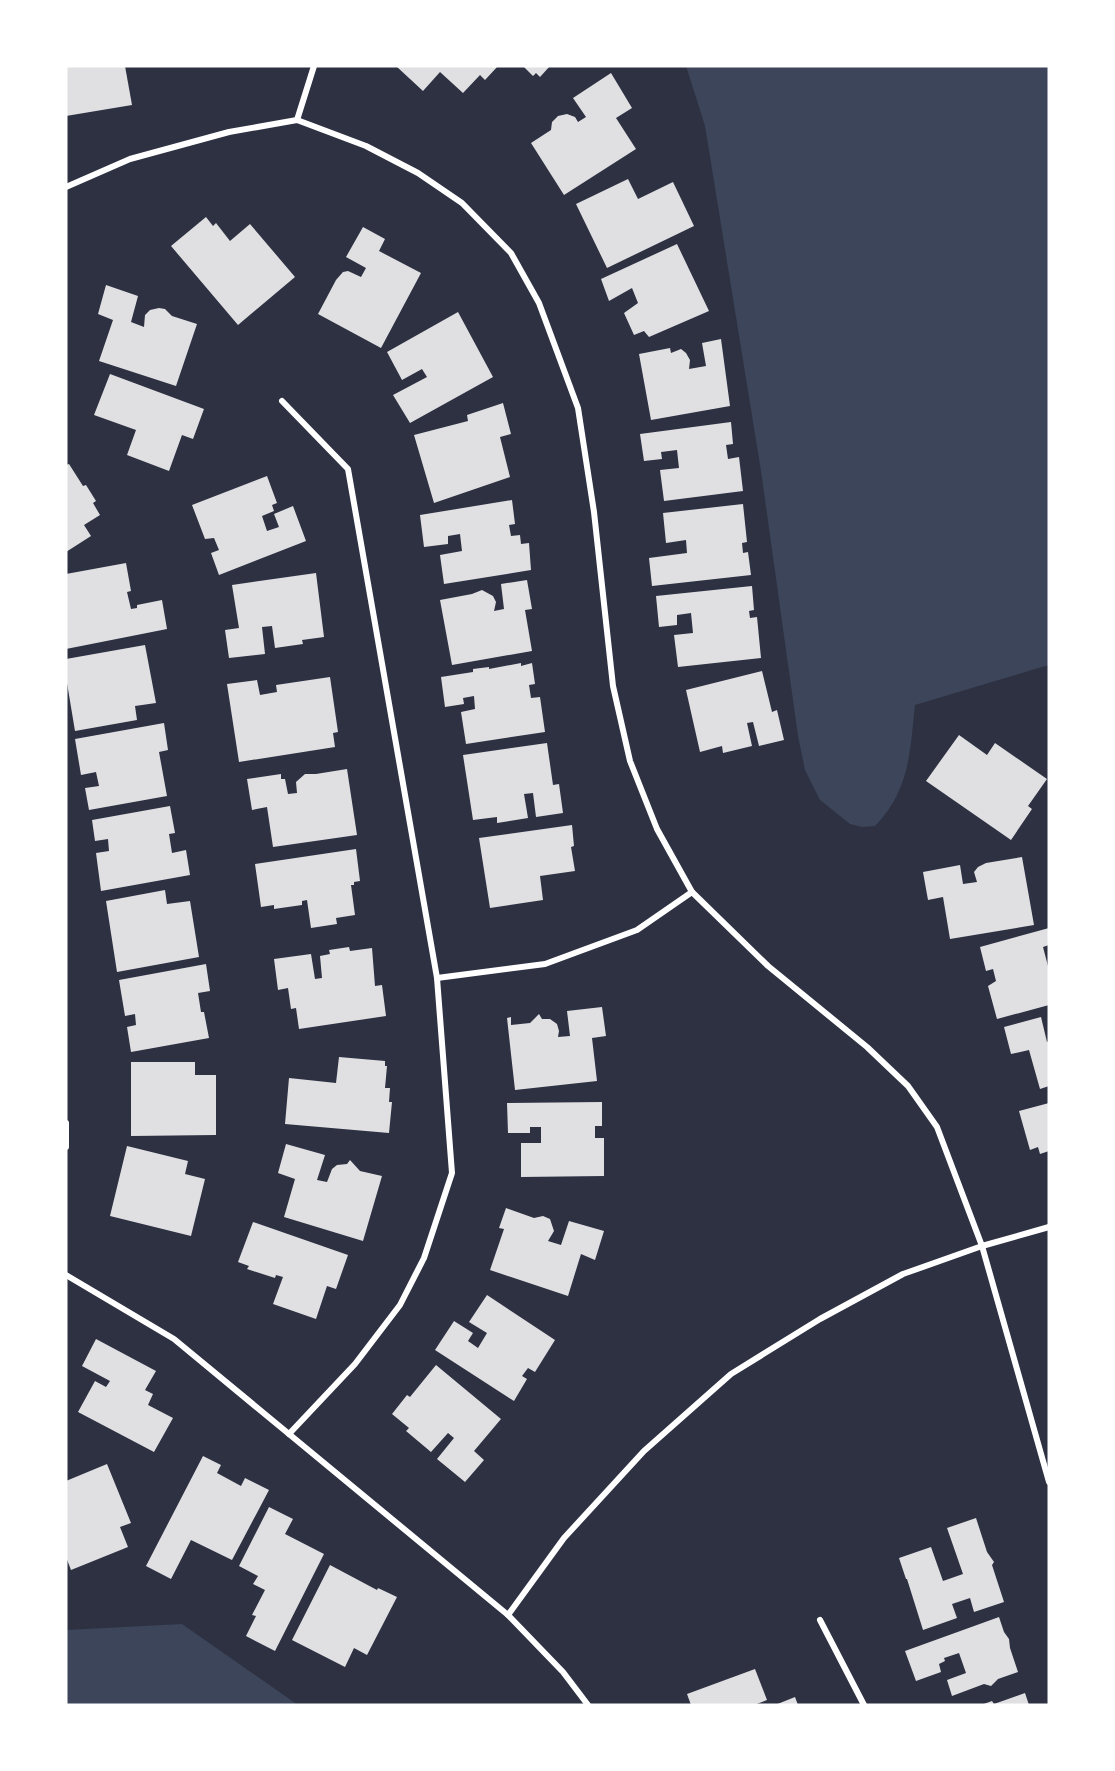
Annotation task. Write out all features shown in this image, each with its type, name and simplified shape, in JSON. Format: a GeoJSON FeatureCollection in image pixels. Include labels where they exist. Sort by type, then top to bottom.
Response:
{"type":"FeatureCollection","features":[{"type":"Feature","properties":{"kind":"street"},"geometry":{"type":"LineString","coordinates":[[297,120],[314,66]]}},
{"type":"Feature","properties":{"kind":"street"},"geometry":{"type":"LineString","coordinates":[[66,187],[130,159],[229,132],[297,120],[366,146],[418,173],[462,203],[511,253],[539,303],[578,408],[594,512],[614,686],[630,761],[657,829],[692,892],[768,966],[867,1047],[908,1086],[937,1127],[982,1246],[1049,1482]]}},
{"type":"Feature","properties":{"kind":"street"},"geometry":{"type":"LineString","coordinates":[[282,401],[348,469],[437,978],[452,1173],[428,1247],[400,1305],[355,1364],[289,1434]]}},
{"type":"Feature","properties":{"kind":"street"},"geometry":{"type":"LineString","coordinates":[[437,978],[545,964],[638,930],[692,892]]}},
{"type":"Feature","properties":{"kind":"street"},"geometry":{"type":"LineString","coordinates":[[66,1124],[66,1147]]}},
{"type":"Feature","properties":{"kind":"street"},"geometry":{"type":"LineString","coordinates":[[508,1616],[564,1538],[644,1451],[732,1374],[820,1318],[903,1274],[982,1246],[1049,1227]]}},
{"type":"Feature","properties":{"kind":"street"},"geometry":{"type":"LineString","coordinates":[[66,1275],[174,1338],[508,1616],[562,1672],[588,1705]]}},
{"type":"Feature","properties":{"kind":"street"},"geometry":{"type":"LineString","coordinates":[[820,1620],[864,1705]]}},
{"type":"Feature","properties":{"kind":"shaded area"},"geometry":{"type":"Polygon","coordinates":[[[686,66],[1049,66],[1049,665],[915,705],[909,754],[902,784],[887,812],[875,826],[862,827],[850,824],[820,800],[805,770],[798,736],[761,471],[705,126],[686,66]]]}},
{"type":"Feature","properties":{"kind":"shaded area"},"geometry":{"type":"Polygon","coordinates":[[[182,1624],[298,1705],[66,1705],[66,1630],[182,1624]]]}},
{"type":"Feature","properties":{"kind":"building"},"geometry":{"type":"Polygon","coordinates":[[[66,66],[125,66],[132,105],[66,116],[66,66]]]}},
{"type":"Feature","properties":{"kind":"building"},"geometry":{"type":"Polygon","coordinates":[[[396,66],[498,66],[485,80],[480,75],[463,93],[440,72],[423,91],[396,66]]]}},
{"type":"Feature","properties":{"kind":"building"},"geometry":{"type":"Polygon","coordinates":[[[523,66],[550,66],[540,77],[536,73],[533,76],[523,66]]]}},
{"type":"Feature","properties":{"kind":"building"},"geometry":{"type":"Polygon","coordinates":[[[611,73],[632,108],[616,118],[636,149],[564,195],[531,143],[551,130],[552,122],[558,116],[567,114],[575,117],[578,122],[586,117],[573,98],[611,73]]]}},
{"type":"Feature","properties":{"kind":"building"},"geometry":{"type":"Polygon","coordinates":[[[628,179],[638,199],[673,182],[694,226],[607,268],[576,204],[628,179]]]}},
{"type":"Feature","properties":{"kind":"building"},"geometry":{"type":"Polygon","coordinates":[[[206,217],[213,226],[216,223],[230,241],[250,224],[295,277],[238,325],[171,246],[206,217]]]}},
{"type":"Feature","properties":{"kind":"building"},"geometry":{"type":"Polygon","coordinates":[[[363,227],[385,239],[379,251],[421,273],[381,348],[318,314],[336,280],[343,272],[348,271],[361,277],[366,268],[346,257],[363,227]]]}},
{"type":"Feature","properties":{"kind":"building"},"geometry":{"type":"Polygon","coordinates":[[[677,244],[709,311],[649,337],[644,331],[634,335],[624,313],[638,303],[632,288],[609,301],[601,279],[677,244]]]}},
{"type":"Feature","properties":{"kind":"building"},"geometry":{"type":"Polygon","coordinates":[[[106,285],[138,296],[131,322],[144,327],[145,315],[150,310],[159,308],[165,309],[172,316],[197,324],[176,386],[99,361],[113,320],[98,314],[106,285]]]}},
{"type":"Feature","properties":{"kind":"building"},"geometry":{"type":"Polygon","coordinates":[[[458,312],[493,377],[410,423],[393,395],[427,377],[422,369],[402,380],[387,352],[458,312]]]}},
{"type":"Feature","properties":{"kind":"building"},"geometry":{"type":"Polygon","coordinates":[[[721,339],[730,406],[651,420],[639,354],[670,348],[671,353],[681,349],[690,360],[689,369],[706,366],[702,343],[721,339]]]}},
{"type":"Feature","properties":{"kind":"building"},"geometry":{"type":"Polygon","coordinates":[[[110,374],[204,409],[193,439],[182,435],[169,471],[127,455],[136,430],[94,415],[110,374]]]}},
{"type":"Feature","properties":{"kind":"building"},"geometry":{"type":"Polygon","coordinates":[[[503,403],[511,434],[500,437],[510,477],[434,503],[414,435],[468,421],[467,415],[503,403]]]}},
{"type":"Feature","properties":{"kind":"building"},"geometry":{"type":"Polygon","coordinates":[[[731,422],[733,444],[726,445],[728,459],[739,457],[743,491],[664,501],[660,470],[679,468],[677,450],[661,452],[662,459],[644,461],[640,434],[731,422]]]}},
{"type":"Feature","properties":{"kind":"building"},"geometry":{"type":"Polygon","coordinates":[[[69,464],[96,501],[93,503],[100,515],[84,525],[91,536],[66,552],[66,465],[69,464]]]}},
{"type":"Feature","properties":{"kind":"building"},"geometry":{"type":"Polygon","coordinates":[[[267,476],[277,503],[272,505],[274,511],[262,516],[267,531],[279,527],[274,514],[293,506],[306,541],[219,575],[211,553],[219,550],[214,538],[205,539],[192,505],[267,476]]]}},
{"type":"Feature","properties":{"kind":"building"},"geometry":{"type":"Polygon","coordinates":[[[512,500],[515,524],[509,525],[511,536],[520,535],[521,544],[529,543],[531,570],[444,584],[440,555],[462,551],[460,534],[448,536],[448,544],[424,547],[420,515],[512,500]]]}},
{"type":"Feature","properties":{"kind":"building"},"geometry":{"type":"Polygon","coordinates":[[[743,504],[747,542],[742,543],[743,553],[748,552],[751,575],[652,586],[649,558],[687,553],[686,540],[666,543],[663,513],[743,504]]]}},
{"type":"Feature","properties":{"kind":"building"},"geometry":{"type":"Polygon","coordinates":[[[126,563],[131,591],[127,592],[131,609],[137,608],[137,605],[162,600],[167,629],[66,649],[66,574],[126,563]]]}},
{"type":"Feature","properties":{"kind":"building"},"geometry":{"type":"Polygon","coordinates":[[[316,573],[324,637],[302,640],[303,644],[275,648],[272,626],[262,627],[265,654],[229,658],[225,630],[239,628],[232,585],[316,573]]]}},
{"type":"Feature","properties":{"kind":"building"},"geometry":{"type":"Polygon","coordinates":[[[527,580],[532,609],[525,610],[532,651],[452,665],[440,600],[482,590],[493,596],[496,602],[494,611],[504,609],[501,584],[527,580]]]}},
{"type":"Feature","properties":{"kind":"building"},"geometry":{"type":"Polygon","coordinates":[[[752,586],[754,610],[749,611],[750,618],[757,617],[761,658],[678,667],[674,635],[693,633],[691,613],[677,615],[677,625],[659,627],[656,596],[752,586]]]}},
{"type":"Feature","properties":{"kind":"building"},"geometry":{"type":"Polygon","coordinates":[[[145,645],[156,703],[135,706],[137,720],[75,731],[66,677],[66,659],[145,645]]]}},
{"type":"Feature","properties":{"kind":"building"},"geometry":{"type":"Polygon","coordinates":[[[521,663],[521,666],[532,663],[535,684],[529,685],[531,698],[540,697],[545,732],[466,744],[461,712],[475,709],[474,696],[463,698],[464,704],[445,707],[441,677],[473,672],[473,669],[489,667],[489,669],[521,663]]]}},
{"type":"Feature","properties":{"kind":"building"},"geometry":{"type":"Polygon","coordinates":[[[762,671],[772,712],[777,710],[784,740],[759,746],[753,722],[747,723],[752,746],[723,753],[722,746],[700,752],[686,690],[762,671]]]}},
{"type":"Feature","properties":{"kind":"building"},"geometry":{"type":"Polygon","coordinates":[[[330,677],[338,732],[333,733],[335,747],[239,762],[227,684],[257,680],[260,695],[277,692],[276,685],[330,677]]]}},
{"type":"Feature","properties":{"kind":"building"},"geometry":{"type":"Polygon","coordinates":[[[164,723],[168,750],[159,752],[167,796],[89,810],[85,788],[99,786],[96,772],[81,775],[75,739],[164,723]]]}},
{"type":"Feature","properties":{"kind":"building"},"geometry":{"type":"Polygon","coordinates":[[[959,735],[987,755],[995,743],[1047,779],[1028,806],[1032,809],[1011,840],[926,781],[959,735]]]}},
{"type":"Feature","properties":{"kind":"building"},"geometry":{"type":"Polygon","coordinates":[[[547,743],[553,785],[559,784],[563,813],[536,817],[533,793],[524,794],[528,818],[497,823],[497,817],[473,820],[463,755],[547,743]]]}},
{"type":"Feature","properties":{"kind":"building"},"geometry":{"type":"Polygon","coordinates":[[[347,769],[357,835],[273,847],[267,807],[252,810],[247,779],[281,774],[281,779],[285,779],[288,794],[297,793],[296,782],[305,774],[347,769]]]}},
{"type":"Feature","properties":{"kind":"building"},"geometry":{"type":"Polygon","coordinates":[[[170,806],[175,833],[169,834],[172,853],[186,850],[190,875],[101,891],[96,853],[109,851],[108,839],[95,841],[92,820],[170,806]]]}},
{"type":"Feature","properties":{"kind":"building"},"geometry":{"type":"Polygon","coordinates":[[[572,825],[574,846],[571,847],[575,871],[540,876],[543,900],[490,908],[479,838],[572,825]]]}},
{"type":"Feature","properties":{"kind":"building"},"geometry":{"type":"Polygon","coordinates":[[[356,849],[360,881],[351,885],[355,915],[336,918],[337,924],[311,928],[307,900],[302,901],[302,905],[274,909],[274,905],[261,907],[255,864],[356,849]]]}},
{"type":"Feature","properties":{"kind":"building"},"geometry":{"type":"Polygon","coordinates":[[[1022,857],[1034,925],[950,939],[943,897],[928,900],[923,872],[960,865],[963,884],[977,882],[974,872],[978,867],[986,863],[1022,857]]]}},
{"type":"Feature","properties":{"kind":"building"},"geometry":{"type":"Polygon","coordinates":[[[165,890],[167,904],[190,901],[199,957],[117,972],[106,901],[165,890]]]}},
{"type":"Feature","properties":{"kind":"building"},"geometry":{"type":"Polygon","coordinates":[[[1049,928],[1049,945],[1043,947],[1049,970],[1049,1005],[997,1019],[988,986],[996,981],[993,969],[986,971],[980,947],[1049,928]]]}},
{"type":"Feature","properties":{"kind":"building"},"geometry":{"type":"Polygon","coordinates":[[[349,947],[350,951],[372,948],[375,986],[382,985],[386,1016],[299,1029],[296,1008],[291,1009],[288,988],[278,990],[274,959],[311,954],[315,979],[322,978],[320,956],[330,954],[329,950],[349,947]]]}},
{"type":"Feature","properties":{"kind":"building"},"geometry":{"type":"Polygon","coordinates":[[[206,964],[210,991],[198,993],[209,1038],[131,1052],[127,1027],[136,1025],[135,1014],[125,1016],[119,980],[206,964]]]}},
{"type":"Feature","properties":{"kind":"building"},"geometry":{"type":"Polygon","coordinates":[[[602,1007],[606,1036],[592,1038],[597,1081],[515,1090],[507,1018],[511,1017],[511,1025],[530,1023],[539,1014],[542,1019],[550,1019],[557,1024],[558,1037],[570,1036],[567,1011],[602,1007]]]}},
{"type":"Feature","properties":{"kind":"building"},"geometry":{"type":"Polygon","coordinates":[[[1041,1017],[1047,1042],[1049,1041],[1049,1086],[1040,1089],[1029,1050],[1011,1054],[1004,1027],[1041,1017]]]}},
{"type":"Feature","properties":{"kind":"building"},"geometry":{"type":"Polygon","coordinates":[[[339,1057],[385,1061],[385,1066],[387,1066],[385,1088],[390,1088],[389,1102],[392,1102],[389,1133],[285,1124],[289,1078],[336,1083],[339,1057]]]}},
{"type":"Feature","properties":{"kind":"building"},"geometry":{"type":"Polygon","coordinates":[[[131,1062],[195,1062],[195,1075],[216,1075],[216,1135],[131,1136],[131,1062]]]}},
{"type":"Feature","properties":{"kind":"building"},"geometry":{"type":"Polygon","coordinates":[[[602,1102],[602,1126],[595,1126],[595,1138],[604,1138],[604,1176],[521,1177],[521,1143],[541,1143],[541,1127],[530,1127],[530,1133],[508,1133],[507,1103],[602,1102]]]}},
{"type":"Feature","properties":{"kind":"building"},"geometry":{"type":"Polygon","coordinates":[[[1049,1103],[1049,1151],[1040,1154],[1038,1147],[1030,1150],[1019,1111],[1049,1103]]]}},
{"type":"Feature","properties":{"kind":"building"},"geometry":{"type":"Polygon","coordinates":[[[286,1144],[325,1155],[317,1180],[327,1182],[332,1169],[337,1165],[347,1164],[350,1160],[360,1171],[382,1176],[363,1241],[284,1217],[295,1179],[278,1173],[286,1144]]]}},
{"type":"Feature","properties":{"kind":"building"},"geometry":{"type":"Polygon","coordinates":[[[127,1146],[188,1161],[185,1174],[205,1179],[191,1236],[110,1216],[127,1146]]]}},
{"type":"Feature","properties":{"kind":"building"},"geometry":{"type":"Polygon","coordinates":[[[506,1208],[534,1218],[543,1216],[550,1219],[554,1231],[548,1241],[561,1245],[569,1221],[604,1231],[595,1260],[581,1254],[568,1296],[490,1270],[504,1229],[499,1228],[506,1208]]]}},
{"type":"Feature","properties":{"kind":"building"},"geometry":{"type":"Polygon","coordinates":[[[253,1222],[348,1255],[336,1289],[327,1286],[316,1319],[273,1304],[283,1277],[276,1275],[275,1278],[247,1269],[249,1266],[238,1262],[253,1222]]]}},
{"type":"Feature","properties":{"kind":"building"},"geometry":{"type":"Polygon","coordinates":[[[487,1295],[555,1340],[535,1372],[528,1368],[522,1376],[527,1379],[514,1401],[435,1350],[454,1321],[473,1333],[468,1341],[478,1348],[487,1333],[469,1322],[487,1295]]]}},
{"type":"Feature","properties":{"kind":"building"},"geometry":{"type":"Polygon","coordinates":[[[96,1339],[156,1371],[145,1390],[153,1394],[148,1405],[173,1418],[154,1452],[78,1412],[95,1381],[106,1387],[110,1381],[82,1366],[96,1339]]]}},
{"type":"Feature","properties":{"kind":"building"},"geometry":{"type":"Polygon","coordinates":[[[436,1365],[501,1419],[474,1451],[484,1460],[465,1482],[437,1459],[454,1438],[448,1433],[431,1452],[406,1431],[409,1428],[392,1414],[407,1395],[410,1397],[436,1365]]]}},
{"type":"Feature","properties":{"kind":"building"},"geometry":{"type":"Polygon","coordinates":[[[203,1456],[221,1465],[217,1473],[241,1486],[245,1478],[269,1490],[232,1560],[191,1540],[171,1579],[146,1566],[203,1456]]]}},
{"type":"Feature","properties":{"kind":"building"},"geometry":{"type":"Polygon","coordinates":[[[107,1464],[131,1523],[120,1527],[128,1547],[71,1570],[66,1557],[66,1481],[107,1464]]]}},
{"type":"Feature","properties":{"kind":"building"},"geometry":{"type":"Polygon","coordinates":[[[269,1507],[293,1519],[285,1534],[324,1554],[275,1651],[246,1636],[256,1616],[252,1615],[265,1590],[253,1584],[258,1576],[239,1566],[269,1507]]]}},
{"type":"Feature","properties":{"kind":"building"},"geometry":{"type":"Polygon","coordinates":[[[976,1518],[987,1552],[994,1562],[992,1565],[1004,1602],[974,1612],[970,1598],[952,1604],[957,1618],[923,1630],[899,1558],[931,1547],[943,1581],[963,1574],[947,1528],[976,1518]]]}},
{"type":"Feature","properties":{"kind":"building"},"geometry":{"type":"Polygon","coordinates":[[[330,1565],[377,1590],[378,1588],[397,1597],[367,1655],[354,1648],[345,1667],[292,1640],[330,1565]]]}},
{"type":"Feature","properties":{"kind":"building"},"geometry":{"type":"Polygon","coordinates":[[[999,1617],[1009,1639],[1018,1672],[998,1679],[991,1686],[984,1684],[952,1696],[947,1680],[966,1673],[959,1653],[944,1658],[945,1661],[939,1664],[941,1672],[916,1681],[905,1651],[999,1617]]]}},
{"type":"Feature","properties":{"kind":"building"},"geometry":{"type":"Polygon","coordinates":[[[755,1669],[767,1700],[754,1705],[691,1705],[687,1694],[755,1669]]]}},
{"type":"Feature","properties":{"kind":"building"},"geometry":{"type":"Polygon","coordinates":[[[1025,1693],[1029,1705],[981,1705],[992,1701],[994,1704],[1025,1693]]]}},
{"type":"Feature","properties":{"kind":"building"},"geometry":{"type":"Polygon","coordinates":[[[795,1697],[798,1705],[775,1705],[795,1697]]]}}]}
